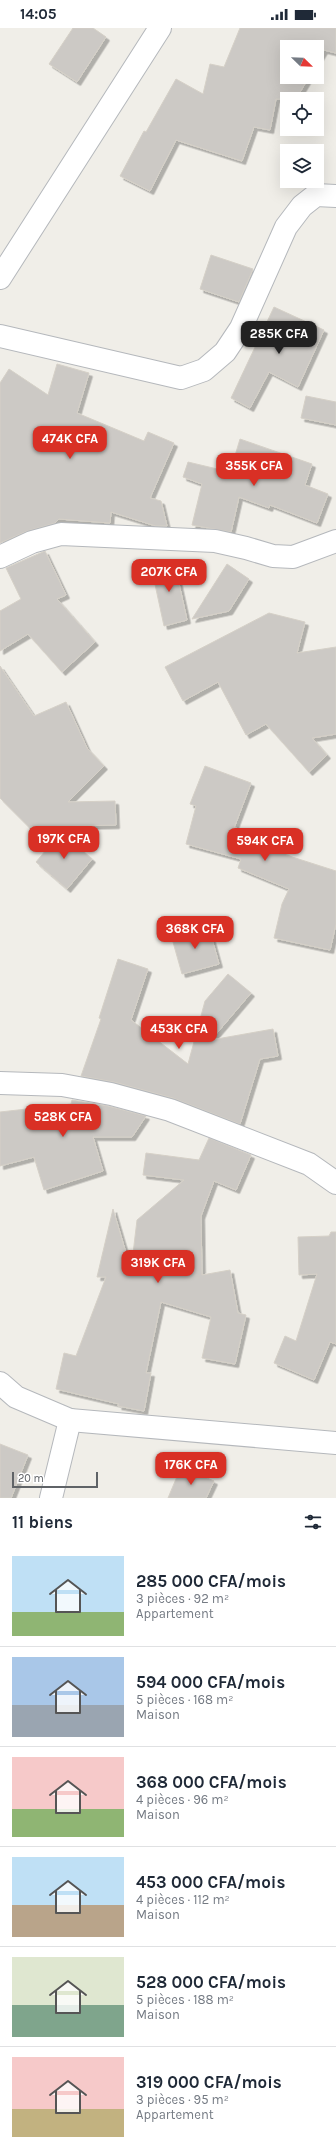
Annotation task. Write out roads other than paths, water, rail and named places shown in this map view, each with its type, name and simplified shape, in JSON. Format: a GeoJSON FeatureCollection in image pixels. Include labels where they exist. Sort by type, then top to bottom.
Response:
{"type":"FeatureCollection","features":[{"type":"Feature","properties":{"kind":"street"},"geometry":{"type":"LineString","coordinates":[[0,278],[160,28]]}},
{"type":"Feature","properties":{"kind":"street"},"geometry":{"type":"LineString","coordinates":[[0,336],[181,378],[204,370],[225,352],[241,328],[286,227],[302,206],[316,195],[336,196]]}},
{"type":"Feature","properties":{"kind":"street"},"geometry":{"type":"LineString","coordinates":[[0,557],[32,542],[61,534],[215,541],[273,556],[293,556],[336,541]]}},
{"type":"Feature","properties":{"kind":"street"},"geometry":{"type":"LineString","coordinates":[[0,1084],[62,1085],[111,1094],[170,1110],[309,1164],[336,1182]]}},
{"type":"Feature","properties":{"kind":"street"},"geometry":{"type":"LineString","coordinates":[[0,1383],[16,1397],[70,1420],[336,1444]]}},
{"type":"Feature","properties":{"kind":"street"},"geometry":{"type":"LineString","coordinates":[[50,1498],[70,1420]]}}]}
